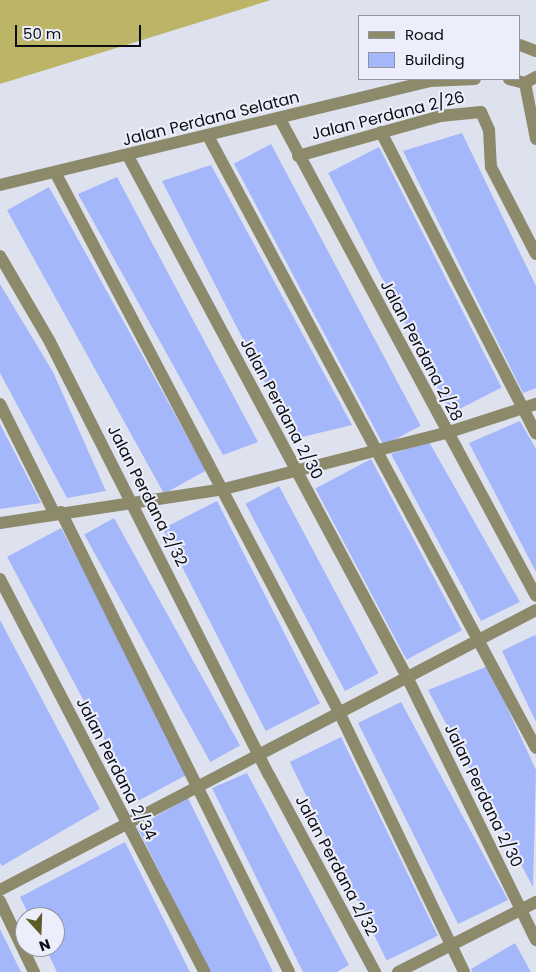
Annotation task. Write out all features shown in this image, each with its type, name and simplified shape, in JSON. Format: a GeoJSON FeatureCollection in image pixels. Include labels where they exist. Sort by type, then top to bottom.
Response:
{"type":"FeatureCollection","features":[{"type":"Feature","properties":{"kind":"street"},"geometry":{"type":"LineString","coordinates":[[521,45],[535,49]]}},
{"type":"Feature","properties":{"kind":"street","name":"Jalan Perdana Selatan"},"geometry":{"type":"LineString","coordinates":[[0,185],[280,119],[431,80]]}},
{"type":"Feature","properties":{"kind":"street"},"geometry":{"type":"LineString","coordinates":[[530,80],[536,138]]}},
{"type":"Feature","properties":{"kind":"street","name":"Jalan Perdana 2/26"},"geometry":{"type":"LineString","coordinates":[[298,156],[467,110],[481,112],[489,130],[491,167],[536,254]]}},
{"type":"Feature","properties":{"kind":"street","name":"Jalan Perdana 2/28"},"geometry":{"type":"LineString","coordinates":[[280,119],[446,432],[536,596]]}},
{"type":"Feature","properties":{"kind":"street"},"geometry":{"type":"LineString","coordinates":[[381,132],[536,433]]}},
{"type":"Feature","properties":{"kind":"street"},"geometry":{"type":"LineString","coordinates":[[208,136],[536,748]]}},
{"type":"Feature","properties":{"kind":"street","name":"Jalan Perdana 2/30"},"geometry":{"type":"LineString","coordinates":[[128,156],[407,677],[536,940]]}},
{"type":"Feature","properties":{"kind":"street"},"geometry":{"type":"LineString","coordinates":[[55,172],[79,226],[224,489],[339,712],[464,972]]}},
{"type":"Feature","properties":{"kind":"street","name":"Jalan Perdana 2/32"},"geometry":{"type":"LineString","coordinates":[[0,256],[134,505],[268,775],[375,972]]}},
{"type":"Feature","properties":{"kind":"street"},"geometry":{"type":"LineString","coordinates":[[0,404],[200,785],[289,972]]}},
{"type":"Feature","properties":{"kind":"street"},"geometry":{"type":"LineString","coordinates":[[0,523],[58,513],[134,505],[224,489],[446,432],[536,404]]}},
{"type":"Feature","properties":{"kind":"street","name":"Jalan Perdana 2/34"},"geometry":{"type":"LineString","coordinates":[[0,579],[126,824],[205,972]]}},
{"type":"Feature","properties":{"kind":"street"},"geometry":{"type":"LineString","coordinates":[[0,890],[536,610]]}},
{"type":"Feature","properties":{"kind":"street"},"geometry":{"type":"LineString","coordinates":[[0,901],[34,972]]}},
{"type":"Feature","properties":{"kind":"street"},"geometry":{"type":"LineString","coordinates":[[398,972],[536,902]]}},
{"type":"Feature","properties":{"kind":"shaded area"},"geometry":{"type":"Polygon","coordinates":[[[0,0],[271,0],[0,84],[0,0]]]}},
{"type":"Feature","properties":{"kind":"building"},"geometry":{"type":"Polygon","coordinates":[[[462,133],[536,286],[536,388],[523,393],[403,151],[462,133]]]}},
{"type":"Feature","properties":{"kind":"building"},"geometry":{"type":"Polygon","coordinates":[[[271,144],[421,426],[384,445],[234,164],[271,144]]]}},
{"type":"Feature","properties":{"kind":"building"},"geometry":{"type":"Polygon","coordinates":[[[379,147],[502,388],[451,413],[328,173],[379,147]]]}},
{"type":"Feature","properties":{"kind":"building"},"geometry":{"type":"Polygon","coordinates":[[[211,165],[352,425],[294,439],[162,181],[211,165]]]}},
{"type":"Feature","properties":{"kind":"building"},"geometry":{"type":"Polygon","coordinates":[[[117,177],[258,442],[223,455],[78,194],[117,177]]]}},
{"type":"Feature","properties":{"kind":"building"},"geometry":{"type":"Polygon","coordinates":[[[49,187],[206,470],[164,494],[7,210],[49,187]]]}},
{"type":"Feature","properties":{"kind":"building"},"geometry":{"type":"Polygon","coordinates":[[[0,284],[53,372],[106,491],[67,498],[0,373],[0,284]]]}},
{"type":"Feature","properties":{"kind":"building"},"geometry":{"type":"Polygon","coordinates":[[[520,421],[536,449],[536,572],[469,443],[520,421]]]}},
{"type":"Feature","properties":{"kind":"building"},"geometry":{"type":"Polygon","coordinates":[[[0,424],[41,503],[0,509],[0,424]]]}},
{"type":"Feature","properties":{"kind":"building"},"geometry":{"type":"Polygon","coordinates":[[[429,442],[520,602],[481,621],[391,454],[429,442]]]}},
{"type":"Feature","properties":{"kind":"building"},"geometry":{"type":"Polygon","coordinates":[[[371,459],[462,630],[406,660],[315,489],[371,459]]]}},
{"type":"Feature","properties":{"kind":"building"},"geometry":{"type":"Polygon","coordinates":[[[279,486],[379,673],[345,691],[245,504],[279,486]]]}},
{"type":"Feature","properties":{"kind":"building"},"geometry":{"type":"Polygon","coordinates":[[[217,501],[320,703],[266,731],[163,529],[217,501]]]}},
{"type":"Feature","properties":{"kind":"building"},"geometry":{"type":"Polygon","coordinates":[[[114,518],[240,745],[210,762],[84,534],[114,518]]]}},
{"type":"Feature","properties":{"kind":"building"},"geometry":{"type":"Polygon","coordinates":[[[61,528],[191,773],[137,801],[7,557],[61,528]]]}},
{"type":"Feature","properties":{"kind":"building"},"geometry":{"type":"Polygon","coordinates":[[[0,620],[100,809],[2,866],[0,863],[0,620]]]}},
{"type":"Feature","properties":{"kind":"building"},"geometry":{"type":"Polygon","coordinates":[[[535,635],[536,637],[536,722],[502,651],[535,635]]]}},
{"type":"Feature","properties":{"kind":"building"},"geometry":{"type":"Polygon","coordinates":[[[488,666],[536,770],[533,887],[428,690],[488,666]]]}},
{"type":"Feature","properties":{"kind":"building"},"geometry":{"type":"Polygon","coordinates":[[[401,702],[508,900],[458,924],[358,723],[401,702]]]}},
{"type":"Feature","properties":{"kind":"building"},"geometry":{"type":"Polygon","coordinates":[[[341,737],[438,936],[387,961],[290,762],[341,737]]]}},
{"type":"Feature","properties":{"kind":"building"},"geometry":{"type":"Polygon","coordinates":[[[247,773],[349,965],[337,972],[303,972],[212,788],[247,773]]]}},
{"type":"Feature","properties":{"kind":"building"},"geometry":{"type":"Polygon","coordinates":[[[188,798],[273,972],[210,972],[137,827],[188,798]]]}},
{"type":"Feature","properties":{"kind":"building"},"geometry":{"type":"Polygon","coordinates":[[[125,842],[190,972],[57,972],[50,957],[65,957],[65,907],[25,907],[20,897],[125,842]]]}},
{"type":"Feature","properties":{"kind":"building"},"geometry":{"type":"Polygon","coordinates":[[[0,929],[21,972],[0,972],[0,929]]]}},
{"type":"Feature","properties":{"kind":"building"},"geometry":{"type":"Polygon","coordinates":[[[515,943],[531,972],[472,972],[471,969],[515,943]]]}}]}
